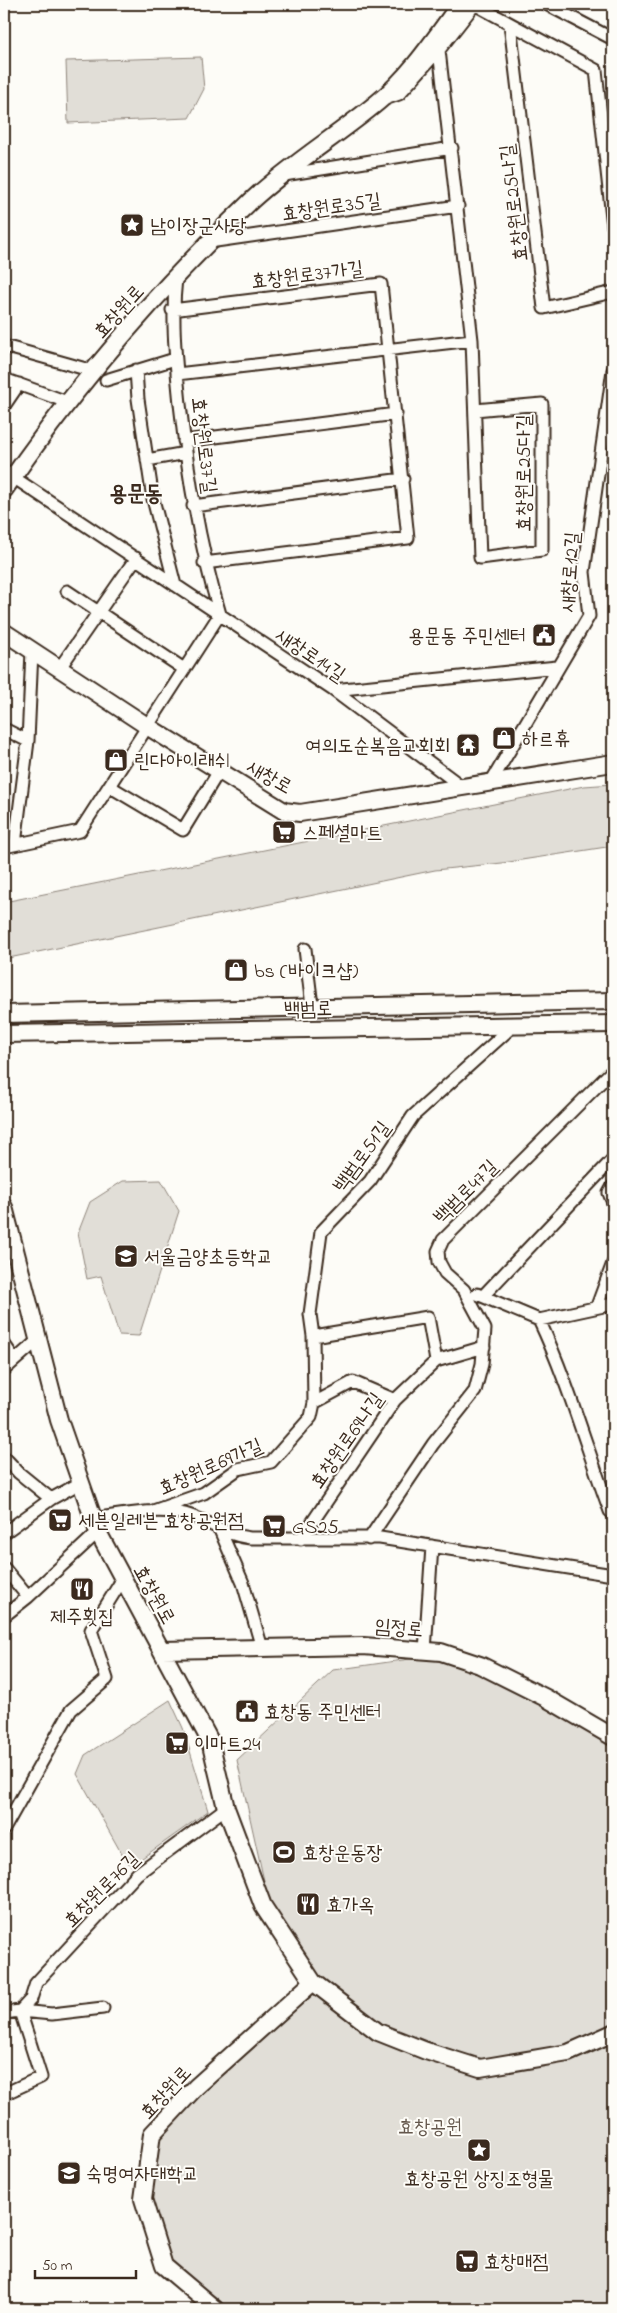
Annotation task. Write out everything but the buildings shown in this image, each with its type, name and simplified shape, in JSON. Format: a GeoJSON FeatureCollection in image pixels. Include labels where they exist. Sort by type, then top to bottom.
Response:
{"type":"FeatureCollection","features":[{"type":"Feature","properties":{"kind":"street","name":"효창원로"},"geometry":{"type":"LineString","coordinates":[[7,479],[67,402],[100,376],[176,278],[209,242],[280,176],[379,101],[425,53],[460,4]]}},
{"type":"Feature","properties":{"kind":"street"},"geometry":{"type":"LineString","coordinates":[[379,101],[399,94],[439,50],[475,4],[596,70],[613,227]]}},
{"type":"Feature","properties":{"kind":"street"},"geometry":{"type":"LineString","coordinates":[[546,4],[567,9],[613,39]]}},
{"type":"Feature","properties":{"kind":"street","name":"효창원로25나길"},"geometry":{"type":"LineString","coordinates":[[510,24],[544,308],[613,292]]}},
{"type":"Feature","properties":{"kind":"street","name":"효창원로25다길"},"geometry":{"type":"LineString","coordinates":[[439,50],[452,148],[472,340],[480,558],[542,550],[542,404],[475,410]]}},
{"type":"Feature","properties":{"kind":"street"},"geometry":{"type":"LineString","coordinates":[[280,176],[452,148]]}},
{"type":"Feature","properties":{"kind":"street","name":"효창원로35길"},"geometry":{"type":"LineString","coordinates":[[209,242],[458,206]]}},
{"type":"Feature","properties":{"kind":"street","name":"효창원로37길"},"geometry":{"type":"LineString","coordinates":[[176,278],[172,310],[175,359],[185,447],[204,563],[220,614]]}},
{"type":"Feature","properties":{"kind":"street","name":"효창원로37가길"},"geometry":{"type":"LineString","coordinates":[[172,310],[381,284],[388,350]]}},
{"type":"Feature","properties":{"kind":"street"},"geometry":{"type":"LineString","coordinates":[[177,374],[472,340]]}},
{"type":"Feature","properties":{"kind":"street"},"geometry":{"type":"LineString","coordinates":[[4,346],[100,376],[136,370],[175,359]]}},
{"type":"Feature","properties":{"kind":"street"},"geometry":{"type":"LineString","coordinates":[[204,563],[408,538],[388,350]]}},
{"type":"Feature","properties":{"kind":"street"},"geometry":{"type":"LineString","coordinates":[[136,370],[153,499],[175,585]]}},
{"type":"Feature","properties":{"kind":"street","name":"새창로12길"},"geometry":{"type":"LineString","coordinates":[[491,782],[588,616],[584,572],[613,370]]}},
{"type":"Feature","properties":{"kind":"street"},"geometry":{"type":"LineString","coordinates":[[4,379],[67,402]]}},
{"type":"Feature","properties":{"kind":"street"},"geometry":{"type":"LineString","coordinates":[[4,406],[19,384]]}},
{"type":"Feature","properties":{"kind":"street"},"geometry":{"type":"LineString","coordinates":[[147,460],[185,447],[396,414]]}},
{"type":"Feature","properties":{"kind":"street","name":"새창로14길"},"geometry":{"type":"LineString","coordinates":[[7,479],[136,558],[333,690],[461,786]]}},
{"type":"Feature","properties":{"kind":"street"},"geometry":{"type":"LineString","coordinates":[[194,506],[403,479]]}},
{"type":"Feature","properties":{"kind":"street"},"geometry":{"type":"LineString","coordinates":[[59,669],[136,558]]}},
{"type":"Feature","properties":{"kind":"street"},"geometry":{"type":"LineString","coordinates":[[67,591],[184,669]]}},
{"type":"Feature","properties":{"kind":"street"},"geometry":{"type":"LineString","coordinates":[[4,847],[80,831],[220,614]]}},
{"type":"Feature","properties":{"kind":"street","name":"새창로"},"geometry":{"type":"LineString","coordinates":[[4,632],[146,726],[284,810],[300,813],[613,763]]}},
{"type":"Feature","properties":{"kind":"street"},"geometry":{"type":"LineString","coordinates":[[16,844],[28,741],[32,651]]}},
{"type":"Feature","properties":{"kind":"street"},"geometry":{"type":"LineString","coordinates":[[333,690],[557,667]]}},
{"type":"Feature","properties":{"kind":"street"},"geometry":{"type":"LineString","coordinates":[[4,729],[28,741]]}},
{"type":"Feature","properties":{"kind":"street"},"geometry":{"type":"LineString","coordinates":[[109,786],[183,830],[219,771]]}},
{"type":"Feature","properties":{"kind":"street","name":"백범로"},"geometry":{"type":"LineString","coordinates":[[305,949],[312,1006]]}},
{"type":"Feature","properties":{"kind":"street","name":"백범로"},"geometry":{"type":"LineString","coordinates":[[4,1014],[613,1001]]}},
{"type":"Feature","properties":{"kind":"street"},"geometry":{"type":"LineString","coordinates":[[81,1012],[71,1018],[71,1025],[82,1032]]}},
{"type":"Feature","properties":{"kind":"street","name":"백범로"},"geometry":{"type":"LineString","coordinates":[[4,1034],[613,1024]]}},
{"type":"Feature","properties":{"kind":"street","name":"백범로51길"},"geometry":{"type":"LineString","coordinates":[[314,1403],[313,1336],[310,1314],[321,1232],[370,1181],[413,1116],[513,1026]]}},
{"type":"Feature","properties":{"kind":"street","name":"백범로47길"},"geometry":{"type":"LineString","coordinates":[[369,1539],[432,1444],[475,1391],[482,1364],[485,1329],[464,1290],[445,1273],[439,1262],[438,1251],[443,1240],[613,1070]]}},
{"type":"Feature","properties":{"kind":"street"},"geometry":{"type":"LineString","coordinates":[[483,1296],[613,1159]]}},
{"type":"Feature","properties":{"kind":"street"},"geometry":{"type":"LineString","coordinates":[[613,1186],[609,1193],[613,1203]]}},
{"type":"Feature","properties":{"kind":"street","name":"효창원로"},"geometry":{"type":"LineString","coordinates":[[4,1213],[39,1339],[58,1420],[95,1526],[122,1580],[162,1650],[210,1741],[226,1808],[263,1906],[313,1982],[378,2032],[426,2051],[480,2068],[568,2053],[613,2033]]}},
{"type":"Feature","properties":{"kind":"street"},"geometry":{"type":"LineString","coordinates":[[597,1306],[613,1263]]}},
{"type":"Feature","properties":{"kind":"street"},"geometry":{"type":"LineString","coordinates":[[464,1290],[539,1320],[613,1304]]}},
{"type":"Feature","properties":{"kind":"street"},"geometry":{"type":"LineString","coordinates":[[313,1336],[335,1331],[428,1318],[436,1361]]}},
{"type":"Feature","properties":{"kind":"street"},"geometry":{"type":"LineString","coordinates":[[539,1320],[563,1377],[577,1422],[610,1511],[613,1514]]}},
{"type":"Feature","properties":{"kind":"street"},"geometry":{"type":"LineString","coordinates":[[4,1370],[39,1339]]}},
{"type":"Feature","properties":{"kind":"street"},"geometry":{"type":"LineString","coordinates":[[4,1344],[15,1360]]}},
{"type":"Feature","properties":{"kind":"street","name":"효창원로69나길"},"geometry":{"type":"LineString","coordinates":[[301,1538],[395,1400],[436,1361],[484,1346]]}},
{"type":"Feature","properties":{"kind":"street"},"geometry":{"type":"LineString","coordinates":[[314,1403],[353,1382],[395,1400]]}},
{"type":"Feature","properties":{"kind":"street","name":"효창원로69가길"},"geometry":{"type":"LineString","coordinates":[[153,1511],[204,1493],[238,1469],[271,1462],[311,1417],[314,1403]]}},
{"type":"Feature","properties":{"kind":"street"},"geometry":{"type":"LineString","coordinates":[[4,1457],[19,1473],[50,1499]]}},
{"type":"Feature","properties":{"kind":"street"},"geometry":{"type":"LineString","coordinates":[[4,1533],[50,1499],[80,1483]]}},
{"type":"Feature","properties":{"kind":"street"},"geometry":{"type":"LineString","coordinates":[[4,1616],[28,1597],[95,1526],[153,1511],[185,1514],[232,1536],[250,1538],[380,1538],[613,1575]]}},
{"type":"Feature","properties":{"kind":"street"},"geometry":{"type":"LineString","coordinates":[[220,1530],[243,1583],[262,1648]]}},
{"type":"Feature","properties":{"kind":"street"},"geometry":{"type":"LineString","coordinates":[[425,1651],[432,1546]]}},
{"type":"Feature","properties":{"kind":"street"},"geometry":{"type":"LineString","coordinates":[[4,1568],[28,1597]]}},
{"type":"Feature","properties":{"kind":"street"},"geometry":{"type":"LineString","coordinates":[[4,1829],[71,1710],[107,1679],[90,1630],[122,1580]]}},
{"type":"Feature","properties":{"kind":"street","name":"임정로"},"geometry":{"type":"LineString","coordinates":[[162,1650],[363,1646],[441,1652],[480,1665],[546,1698],[613,1737]]}},
{"type":"Feature","properties":{"kind":"street","name":"효창원로76길"},"geometry":{"type":"LineString","coordinates":[[20,2012],[31,1999],[36,1983],[137,1874],[226,1808]]}},
{"type":"Feature","properties":{"kind":"street","name":"효창원로"},"geometry":{"type":"LineString","coordinates":[[215,2309],[164,2266],[143,2198],[152,2134],[196,2087],[313,1982]]}},
{"type":"Feature","properties":{"kind":"street"},"geometry":{"type":"LineString","coordinates":[[4,2013],[52,2014],[103,2008]]}},
{"type":"Feature","properties":{"kind":"street"},"geometry":{"type":"LineString","coordinates":[[4,2094],[41,2077],[20,2012]]}},
{"type":"Feature","properties":{"kind":"green space"},"geometry":{"type":"Polygon","coordinates":[[[201,57],[204,89],[189,118],[68,123],[66,61],[201,57]]]}},
{"type":"Feature","properties":{"kind":"green space"},"geometry":{"type":"Polygon","coordinates":[[[613,784],[613,846],[502,863],[435,870],[4,959],[4,902],[584,786],[613,784]]]}},
{"type":"Feature","properties":{"kind":"green space"},"geometry":{"type":"Polygon","coordinates":[[[161,1180],[179,1211],[139,1336],[119,1335],[101,1276],[87,1279],[78,1233],[90,1202],[123,1181],[161,1180]]]}},
{"type":"Feature","properties":{"kind":"green space","name":"효창공원"},"geometry":{"type":"Polygon","coordinates":[[[424,1657],[439,1659],[493,1680],[613,1735],[613,2309],[228,2309],[169,2262],[149,2197],[158,2137],[200,2090],[319,1981],[269,1903],[237,1760],[333,1670],[424,1657]]]}},
{"type":"Feature","properties":{"kind":"green space"},"geometry":{"type":"Polygon","coordinates":[[[170,1700],[183,1728],[208,1811],[131,1866],[124,1858],[77,1774],[85,1755],[170,1700]]]}},
{"type":"Feature","properties":{"kind":"place","name":"남이장군사당"},"geometry":{"type":"Point","coordinates":[132,225]}},
{"type":"Feature","properties":{"kind":"place","name":"용문동 주민센터"},"geometry":{"type":"Point","coordinates":[544,635]}},
{"type":"Feature","properties":{"kind":"place","name":"하르휴"},"geometry":{"type":"Point","coordinates":[504,738]}},
{"type":"Feature","properties":{"kind":"place","name":"여의도순복음교회회"},"geometry":{"type":"Point","coordinates":[468,745]}},
{"type":"Feature","properties":{"kind":"place","name":"린다아이래쉬"},"geometry":{"type":"Point","coordinates":[116,760]}},
{"type":"Feature","properties":{"kind":"place","name":"스페셜마트"},"geometry":{"type":"Point","coordinates":[284,832]}},
{"type":"Feature","properties":{"kind":"place","name":"bs (바이크샵)"},"geometry":{"type":"Point","coordinates":[236,970]}},
{"type":"Feature","properties":{"kind":"place","name":"서울금양초등학교"},"geometry":{"type":"Point","coordinates":[126,1256]}},
{"type":"Feature","properties":{"kind":"place","name":"세븐일레븐 효창공원점"},"geometry":{"type":"Point","coordinates":[60,1520]}},
{"type":"Feature","properties":{"kind":"place","name":"GS25"},"geometry":{"type":"Point","coordinates":[274,1526]}},
{"type":"Feature","properties":{"kind":"place","name":"제주횟집"},"geometry":{"type":"Point","coordinates":[82,1589]}},
{"type":"Feature","properties":{"kind":"place","name":"효창동 주민센터"},"geometry":{"type":"Point","coordinates":[247,1711]}},
{"type":"Feature","properties":{"kind":"place","name":"이마트24"},"geometry":{"type":"Point","coordinates":[177,1743]}},
{"type":"Feature","properties":{"kind":"place","name":"효창운동장"},"geometry":{"type":"Point","coordinates":[284,1852]}},
{"type":"Feature","properties":{"kind":"place","name":"효가옥"},"geometry":{"type":"Point","coordinates":[308,1904]}},
{"type":"Feature","properties":{"kind":"place","name":"효창공원 상징조형물"},"geometry":{"type":"Point","coordinates":[479,2150]}},
{"type":"Feature","properties":{"kind":"place","name":"숙명여자대학교"},"geometry":{"type":"Point","coordinates":[69,2173]}},
{"type":"Feature","properties":{"kind":"place","name":"효창매점"},"geometry":{"type":"Point","coordinates":[467,2261]}},
{"type":"Feature","properties":{"kind":"district","name":"용문동"},"geometry":{"type":"Point","coordinates":[136,492]}}]}
